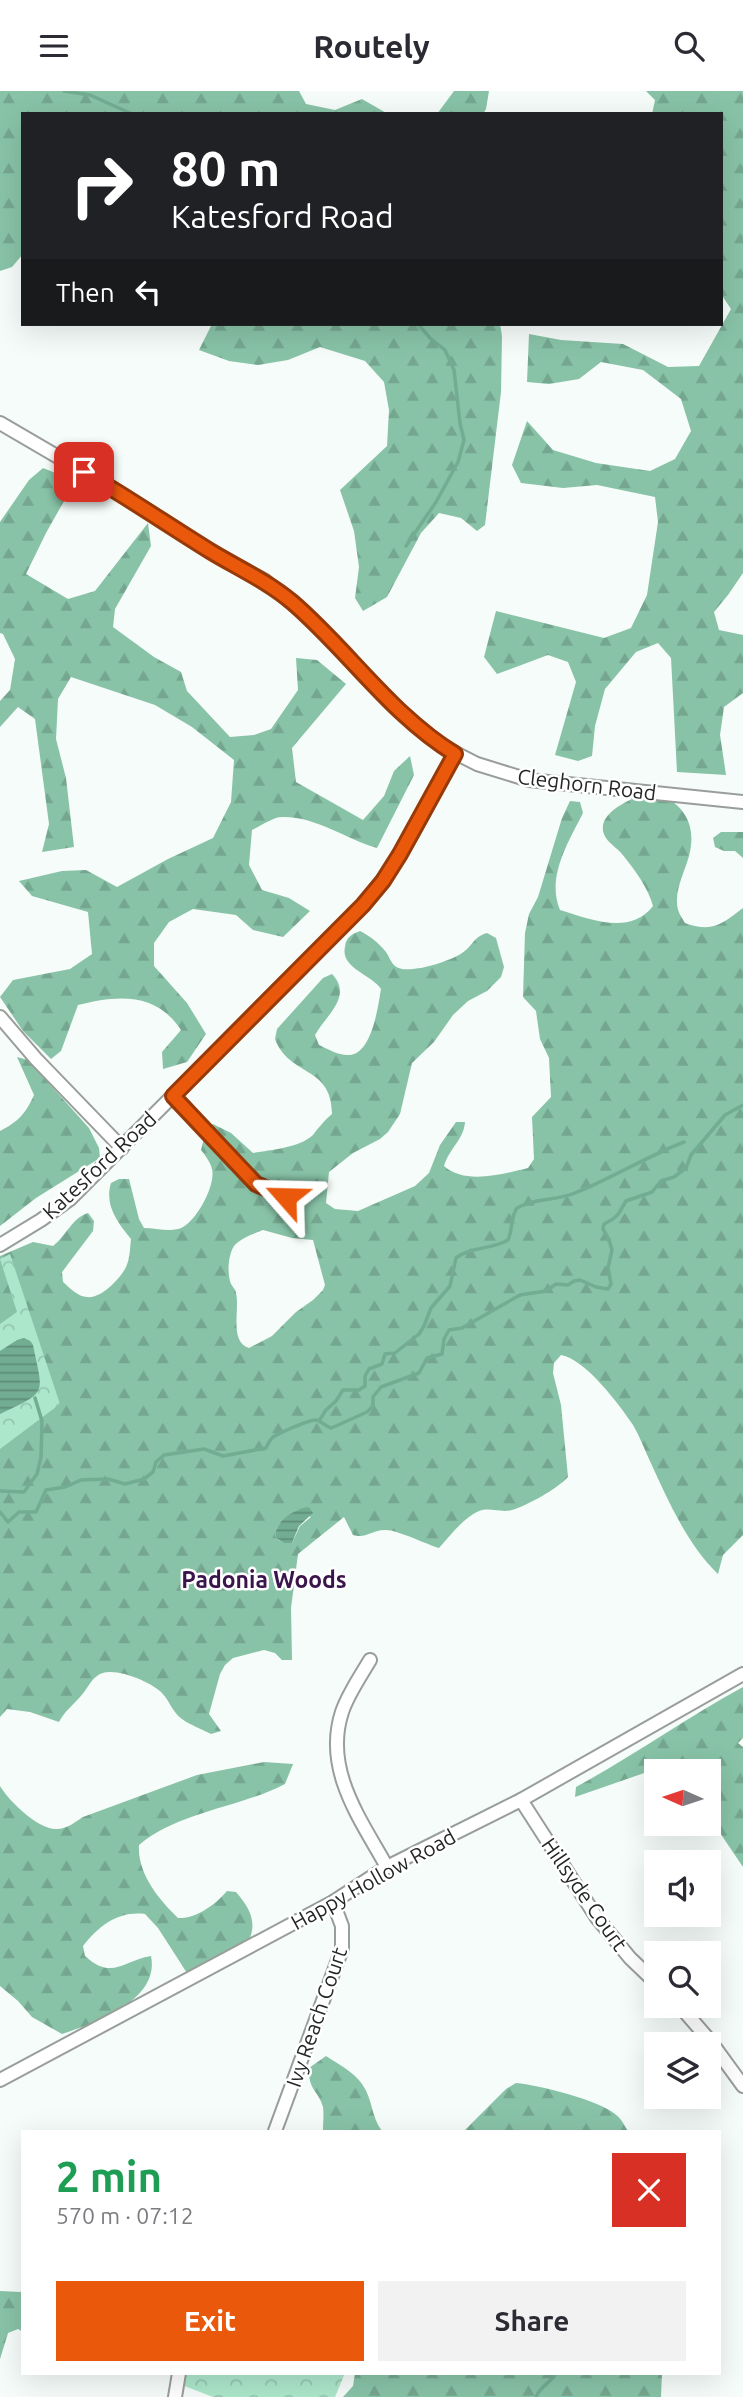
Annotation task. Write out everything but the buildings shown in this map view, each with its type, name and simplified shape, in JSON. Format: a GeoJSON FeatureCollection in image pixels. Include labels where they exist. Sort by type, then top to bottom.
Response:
{"type":"FeatureCollection","features":[{"type":"Feature","properties":{"kind":"street","name":"Cleghorn Road"},"geometry":{"type":"LineString","coordinates":[[0,423],[125,496],[213,553],[264,580],[310,618],[407,717],[455,754],[499,772],[529,780],[743,802]]}},
{"type":"Feature","properties":{"kind":"street","name":"Katesford Road"},"geometry":{"type":"LineString","coordinates":[[0,1245],[70,1199],[377,890],[455,754]]}},
{"type":"Feature","properties":{"kind":"street"},"geometry":{"type":"LineString","coordinates":[[0,1017],[36,1059],[122,1148]]}},
{"type":"Feature","properties":{"kind":"street"},"geometry":{"type":"LineString","coordinates":[[173,1096],[256,1184],[286,1197]]}},
{"type":"Feature","properties":{"kind":"street"},"geometry":{"type":"LineString","coordinates":[[370,1660],[342,1710],[336,1758],[338,1772],[347,1792],[387,1867]]}},
{"type":"Feature","properties":{"kind":"street","name":"Happy Hollow Road"},"geometry":{"type":"LineString","coordinates":[[0,2080],[333,1902],[387,1867],[522,1800],[743,1674]]}},
{"type":"Feature","properties":{"kind":"street","name":"Hillsyde Court"},"geometry":{"type":"LineString","coordinates":[[522,1800],[597,1917],[644,1971]]}},
{"type":"Feature","properties":{"kind":"street","name":"Ivy Reach Court"},"geometry":{"type":"LineString","coordinates":[[275,2130],[342,1949],[342,1926],[333,1902]]}},
{"type":"Feature","properties":{"kind":"street"},"geometry":{"type":"LineString","coordinates":[[691,2018],[743,2086]]}},
{"type":"Feature","properties":{"kind":"street"},"geometry":{"type":"LineString","coordinates":[[175,2397],[179,2375]]}},
{"type":"Feature","properties":{"kind":"green space"},"geometry":{"type":"Polygon","coordinates":[[[0,91],[299,91],[306,104],[335,110],[362,99],[385,112],[21,112],[21,256],[12,267],[0,271],[0,91]]]}},
{"type":"Feature","properties":{"kind":"green space"},"geometry":{"type":"Polygon","coordinates":[[[454,91],[489,91],[484,112],[438,112],[454,91]]]}},
{"type":"Feature","properties":{"kind":"green space"},"geometry":{"type":"Polygon","coordinates":[[[646,91],[743,91],[743,573],[714,612],[719,630],[743,635],[743,693],[724,707],[720,735],[726,775],[677,772],[671,658],[658,643],[636,652],[605,689],[595,726],[592,756],[578,761],[555,755],[576,682],[568,662],[548,655],[497,674],[484,657],[496,611],[604,638],[631,628],[647,595],[658,522],[655,497],[597,485],[563,488],[521,483],[512,465],[527,421],[553,450],[596,463],[650,471],[675,459],[691,431],[681,399],[643,370],[601,362],[579,379],[549,384],[527,382],[529,334],[561,340],[623,344],[668,367],[699,366],[731,309],[723,297],[723,112],[652,112],[655,100],[646,91]]]}},
{"type":"Feature","properties":{"kind":"green space"},"geometry":{"type":"Polygon","coordinates":[[[211,326],[500,326],[501,392],[485,525],[477,531],[461,518],[439,513],[421,533],[387,597],[363,611],[355,598],[359,567],[354,531],[340,490],[387,446],[389,410],[384,382],[365,361],[320,347],[288,360],[258,365],[229,361],[199,350],[211,326]]]}},
{"type":"Feature","properties":{"kind":"green space"},"geometry":{"type":"Polygon","coordinates":[[[43,468],[63,476],[68,494],[26,574],[68,599],[95,591],[148,523],[151,546],[115,609],[113,627],[154,657],[181,672],[187,691],[230,737],[254,735],[271,729],[298,690],[296,658],[317,660],[346,684],[292,748],[296,782],[363,820],[384,796],[394,771],[410,756],[414,775],[377,848],[318,824],[294,818],[275,818],[252,830],[249,865],[262,890],[289,898],[310,911],[283,937],[253,930],[236,915],[193,909],[169,922],[154,943],[154,966],[187,1003],[206,1034],[187,1062],[163,1069],[162,1052],[181,1030],[160,1009],[148,1003],[122,998],[78,1005],[61,1051],[51,1059],[23,1031],[0,997],[13,980],[70,969],[92,954],[88,912],[32,896],[19,881],[62,871],[86,870],[117,887],[213,838],[231,802],[234,760],[192,727],[155,705],[71,677],[58,699],[56,739],[66,778],[74,847],[42,852],[49,824],[35,719],[18,707],[0,727],[0,701],[10,690],[15,659],[0,633],[0,522],[29,480],[43,468]]]}},
{"type":"Feature","properties":{"kind":"green space"},"geometry":{"type":"Polygon","coordinates":[[[649,792],[678,806],[689,823],[691,844],[677,897],[678,909],[685,923],[710,927],[729,919],[743,908],[743,1535],[723,1555],[718,1574],[696,1549],[679,1520],[627,1416],[591,1373],[561,1355],[554,1363],[553,1373],[561,1405],[568,1477],[550,1491],[519,1508],[508,1511],[483,1510],[473,1514],[457,1527],[439,1548],[390,1530],[362,1536],[353,1535],[344,1517],[298,1554],[291,1608],[292,1660],[282,1660],[275,1653],[264,1650],[233,1658],[225,1665],[209,1714],[221,1731],[211,1734],[189,1723],[173,1710],[165,1696],[157,1689],[131,1676],[111,1672],[95,1678],[59,1722],[30,1712],[7,1709],[0,1717],[0,1256],[33,1242],[53,1246],[82,1215],[88,1213],[94,1221],[93,1231],[62,1272],[63,1282],[80,1295],[98,1295],[119,1277],[126,1267],[130,1253],[131,1239],[117,1220],[109,1199],[111,1183],[119,1179],[129,1179],[139,1219],[144,1228],[179,1229],[199,1210],[211,1184],[211,1167],[201,1150],[206,1131],[213,1124],[231,1133],[253,1153],[292,1146],[313,1135],[332,1114],[330,1098],[318,1079],[281,1051],[275,1039],[277,1029],[323,978],[332,974],[338,982],[339,997],[315,1035],[319,1045],[346,1055],[358,1052],[364,1046],[373,1028],[381,989],[347,960],[345,954],[348,938],[360,931],[371,937],[386,952],[392,963],[401,969],[428,966],[456,956],[487,933],[496,938],[504,967],[501,977],[487,991],[468,1001],[453,1015],[434,1042],[412,1063],[400,1114],[388,1132],[353,1153],[329,1172],[326,1203],[335,1209],[358,1211],[415,1186],[429,1173],[440,1145],[456,1122],[465,1122],[464,1128],[444,1166],[453,1172],[473,1177],[528,1168],[534,1159],[532,1117],[551,1097],[549,1058],[540,1039],[536,1011],[523,997],[525,933],[529,914],[538,897],[562,818],[570,801],[580,802],[583,813],[557,872],[556,898],[560,910],[597,921],[621,923],[633,921],[653,906],[640,879],[622,854],[606,838],[603,829],[604,822],[616,808],[649,792]],[[263,1230],[237,1243],[229,1259],[230,1280],[237,1300],[237,1332],[243,1345],[249,1348],[272,1336],[296,1312],[313,1300],[325,1285],[313,1240],[292,1238],[263,1230]],[[298,1510],[279,1525],[276,1538],[292,1543],[300,1526],[311,1517],[298,1510]]]}},
{"type":"Feature","properties":{"kind":"green space"},"geometry":{"type":"Polygon","coordinates":[[[721,832],[743,832],[743,858],[735,851],[724,851],[715,847],[713,838],[721,832]]]}},
{"type":"Feature","properties":{"kind":"green space"},"geometry":{"type":"Polygon","coordinates":[[[17,1057],[28,1060],[89,1128],[99,1148],[100,1158],[36,1198],[0,1226],[0,1131],[21,1116],[34,1095],[17,1057]]]}},
{"type":"Feature","properties":{"kind":"green space"},"geometry":{"type":"Polygon","coordinates":[[[10,1254],[60,1404],[0,1449],[0,1324],[17,1312],[0,1259],[10,1254]]]}},
{"type":"Feature","properties":{"kind":"green space"},"geometry":{"type":"Polygon","coordinates":[[[743,1687],[743,1738],[738,1743],[743,1747],[743,1867],[721,1834],[721,1759],[644,1759],[644,1773],[575,1797],[576,1787],[743,1687]]]}},
{"type":"Feature","properties":{"kind":"green space"},"geometry":{"type":"Polygon","coordinates":[[[264,1762],[293,1764],[285,1784],[249,1799],[191,1817],[139,1845],[145,1876],[178,1918],[205,1910],[227,1891],[236,1892],[252,1919],[250,1938],[187,1973],[158,1928],[145,1914],[126,1915],[110,1921],[83,1946],[85,1956],[94,1963],[111,1968],[151,1956],[151,1972],[146,1985],[123,2007],[62,2034],[32,2017],[0,1986],[0,1786],[33,1820],[49,1828],[61,1829],[83,1817],[197,1775],[264,1762]]]}},
{"type":"Feature","properties":{"kind":"green space"},"geometry":{"type":"Polygon","coordinates":[[[326,2056],[350,2072],[362,2084],[381,2130],[323,2130],[323,2107],[312,2086],[309,2068],[326,2056]]]}},
{"type":"Feature","properties":{"kind":"green space"},"geometry":{"type":"Polygon","coordinates":[[[516,2083],[582,2099],[607,2109],[621,2120],[627,2130],[465,2130],[506,2089],[516,2083]]]}},
{"type":"Feature","properties":{"kind":"green space"},"geometry":{"type":"Polygon","coordinates":[[[0,2291],[20,2292],[21,2331],[18,2329],[8,2333],[0,2359],[0,2291]]]}},
{"type":"Feature","properties":{"kind":"green space"},"geometry":{"type":"Polygon","coordinates":[[[186,2375],[344,2375],[335,2397],[213,2397],[182,2385],[186,2375]]]}},
{"type":"Feature","properties":{"kind":"green space"},"geometry":{"type":"Polygon","coordinates":[[[355,2375],[662,2375],[661,2397],[343,2397],[353,2386],[355,2375]]]}},
{"type":"Feature","properties":{"kind":"shaded area"},"geometry":{"type":"Polygon","coordinates":[[[24,1338],[33,1345],[39,1374],[39,1390],[27,1401],[0,1414],[0,1351],[24,1338]]]}},
{"type":"Feature","properties":{"kind":"shaded area"},"geometry":{"type":"Polygon","coordinates":[[[309,1507],[313,1513],[299,1526],[292,1543],[284,1543],[276,1538],[278,1527],[286,1517],[309,1507]]]}},
{"type":"Feature","properties":{"kind":"waterway"},"geometry":{"type":"LineString","coordinates":[[64,91],[90,95],[128,112]]}},
{"type":"Feature","properties":{"kind":"waterway"},"geometry":{"type":"LineString","coordinates":[[406,546],[436,502],[458,462],[464,440],[454,370],[445,350],[420,326]]}},
{"type":"Feature","properties":{"kind":"waterway"},"geometry":{"type":"LineString","coordinates":[[0,1512],[8,1522],[19,1512],[36,1512],[46,1490],[65,1487],[81,1480],[108,1479],[125,1484],[144,1479],[153,1472],[156,1462],[164,1455],[204,1449],[223,1456],[266,1448],[275,1436],[313,1420],[331,1428],[367,1412],[373,1406],[373,1397],[381,1387],[419,1373],[427,1358],[442,1354],[444,1339],[449,1330],[462,1328],[520,1295],[546,1291],[556,1284],[568,1285],[580,1280],[608,1289],[611,1284],[608,1268],[612,1250],[603,1229],[604,1224],[616,1217],[626,1201],[652,1192],[661,1181],[674,1177],[686,1168],[691,1155],[725,1115],[743,1105]]}},
{"type":"Feature","properties":{"kind":"waterway"},"geometry":{"type":"LineString","coordinates":[[319,1421],[343,1390],[359,1390],[365,1386],[365,1376],[369,1369],[382,1364],[385,1354],[395,1353],[419,1334],[431,1308],[450,1286],[456,1258],[508,1240],[517,1208],[575,1193],[684,1142]]}},
{"type":"Feature","properties":{"kind":"waterway"},"geometry":{"type":"LineString","coordinates":[[0,1491],[24,1492],[37,1474],[41,1457],[42,1421],[35,1398]]}},
{"type":"Feature","properties":{"kind":"waterway"},"geometry":{"type":"LineString","coordinates":[[536,2397],[554,2375]]}},
{"type":"Feature","properties":{"kind":"district","name":"Padonia Woods"},"geometry":{"type":"Point","coordinates":[264,1579]}},
{"type":"Feature","properties":{"kind":"route"},"geometry":{"type":"LineString","coordinates":[[84,472],[213,553],[264,580],[310,618],[422,731],[455,754],[383,881],[363,905],[173,1096],[256,1184],[286,1197]]}}]}
